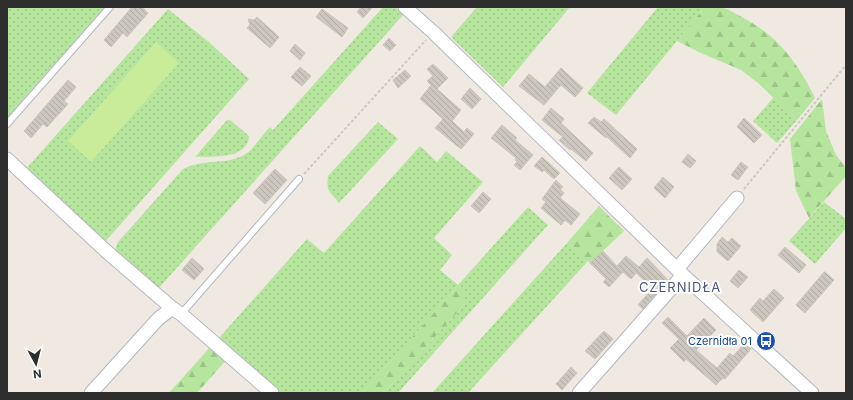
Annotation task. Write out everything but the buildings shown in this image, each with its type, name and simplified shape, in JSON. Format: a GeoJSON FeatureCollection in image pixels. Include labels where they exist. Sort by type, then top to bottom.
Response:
{"type":"FeatureCollection","features":[{"type":"Feature","properties":{"kind":"street"},"geometry":{"type":"LineString","coordinates":[[405,7],[433,32],[680,272],[812,393]]}},
{"type":"Feature","properties":{"kind":"street"},"geometry":{"type":"LineString","coordinates":[[7,159],[106,251],[272,393]]}},
{"type":"Feature","properties":{"kind":"street"},"geometry":{"type":"LineString","coordinates":[[579,393],[680,272],[737,198]]}},
{"type":"Feature","properties":{"kind":"street"},"geometry":{"type":"LineString","coordinates":[[91,393],[158,319],[177,311]]}},
{"type":"Feature","properties":{"kind":"lane"},"geometry":{"type":"LineString","coordinates":[[7,124],[110,7]]}},
{"type":"Feature","properties":{"kind":"lane"},"geometry":{"type":"LineString","coordinates":[[177,311],[299,179]]}},
{"type":"Feature","properties":{"kind":"path"},"geometry":{"type":"LineString","coordinates":[[299,179],[433,32]]}},
{"type":"Feature","properties":{"kind":"path"},"geometry":{"type":"LineString","coordinates":[[737,198],[846,65]]}},
{"type":"Feature","properties":{"kind":"green space"},"geometry":{"type":"Polygon","coordinates":[[[7,7],[105,7],[7,118],[7,7]]]}},
{"type":"Feature","properties":{"kind":"green space"},"geometry":{"type":"Polygon","coordinates":[[[383,7],[395,7],[403,15],[157,290],[116,254],[118,242],[183,169],[199,164],[224,161],[240,157],[247,153],[270,127],[273,130],[383,7]]]}},
{"type":"Feature","properties":{"kind":"green space"},"geometry":{"type":"Polygon","coordinates":[[[477,7],[570,7],[503,87],[451,37],[477,7]]]}},
{"type":"Feature","properties":{"kind":"green space"},"geometry":{"type":"Polygon","coordinates":[[[658,7],[705,7],[616,115],[587,93],[658,7]]]}},
{"type":"Feature","properties":{"kind":"green space"},"geometry":{"type":"Polygon","coordinates":[[[705,7],[720,7],[733,12],[753,23],[785,50],[801,72],[815,98],[797,120],[758,83],[741,70],[677,41],[705,7]]]}},
{"type":"Feature","properties":{"kind":"green space"},"geometry":{"type":"Polygon","coordinates":[[[168,9],[210,43],[249,79],[104,243],[25,170],[168,9]]]}},
{"type":"Feature","properties":{"kind":"green space"},"geometry":{"type":"Polygon","coordinates":[[[156,42],[179,63],[91,162],[68,141],[156,42]]]}},
{"type":"Feature","properties":{"kind":"green space"},"geometry":{"type":"Polygon","coordinates":[[[774,97],[797,120],[777,143],[753,121],[774,97]]]}},
{"type":"Feature","properties":{"kind":"green space"},"geometry":{"type":"Polygon","coordinates":[[[822,99],[826,131],[836,155],[846,168],[846,176],[809,218],[796,191],[790,139],[822,99]]]}},
{"type":"Feature","properties":{"kind":"green space"},"geometry":{"type":"Polygon","coordinates":[[[227,120],[230,120],[249,136],[247,144],[243,149],[228,155],[195,157],[227,120]]]}},
{"type":"Feature","properties":{"kind":"green space"},"geometry":{"type":"Polygon","coordinates":[[[378,122],[398,139],[339,203],[328,189],[328,176],[378,122]]]}},
{"type":"Feature","properties":{"kind":"green space"},"geometry":{"type":"Polygon","coordinates":[[[420,146],[437,162],[446,151],[483,182],[434,238],[452,255],[440,270],[458,285],[528,207],[548,225],[398,393],[384,393],[465,304],[459,285],[362,393],[280,393],[219,338],[307,239],[324,253],[420,146]]]}},
{"type":"Feature","properties":{"kind":"green space"},"geometry":{"type":"Polygon","coordinates":[[[824,202],[846,219],[846,228],[815,264],[789,241],[824,202]]]}},
{"type":"Feature","properties":{"kind":"green space"},"geometry":{"type":"Polygon","coordinates":[[[599,206],[624,231],[590,263],[567,243],[599,206]]]}},
{"type":"Feature","properties":{"kind":"green space"},"geometry":{"type":"Polygon","coordinates":[[[567,243],[588,261],[468,393],[432,393],[567,243]]]}},
{"type":"Feature","properties":{"kind":"green space"},"geometry":{"type":"Polygon","coordinates":[[[459,285],[464,294],[465,304],[384,393],[362,393],[459,285]]]}},
{"type":"Feature","properties":{"kind":"green space"},"geometry":{"type":"Polygon","coordinates":[[[212,345],[228,358],[197,393],[169,393],[212,345]]]}},
{"type":"Feature","properties":{"kind":"place","name":"Czernidła 01"},"geometry":{"type":"Point","coordinates":[766,341]}},
{"type":"Feature","properties":{"kind":"district","name":"CZERNIDŁA"},"geometry":{"type":"Point","coordinates":[680,287]}}]}
